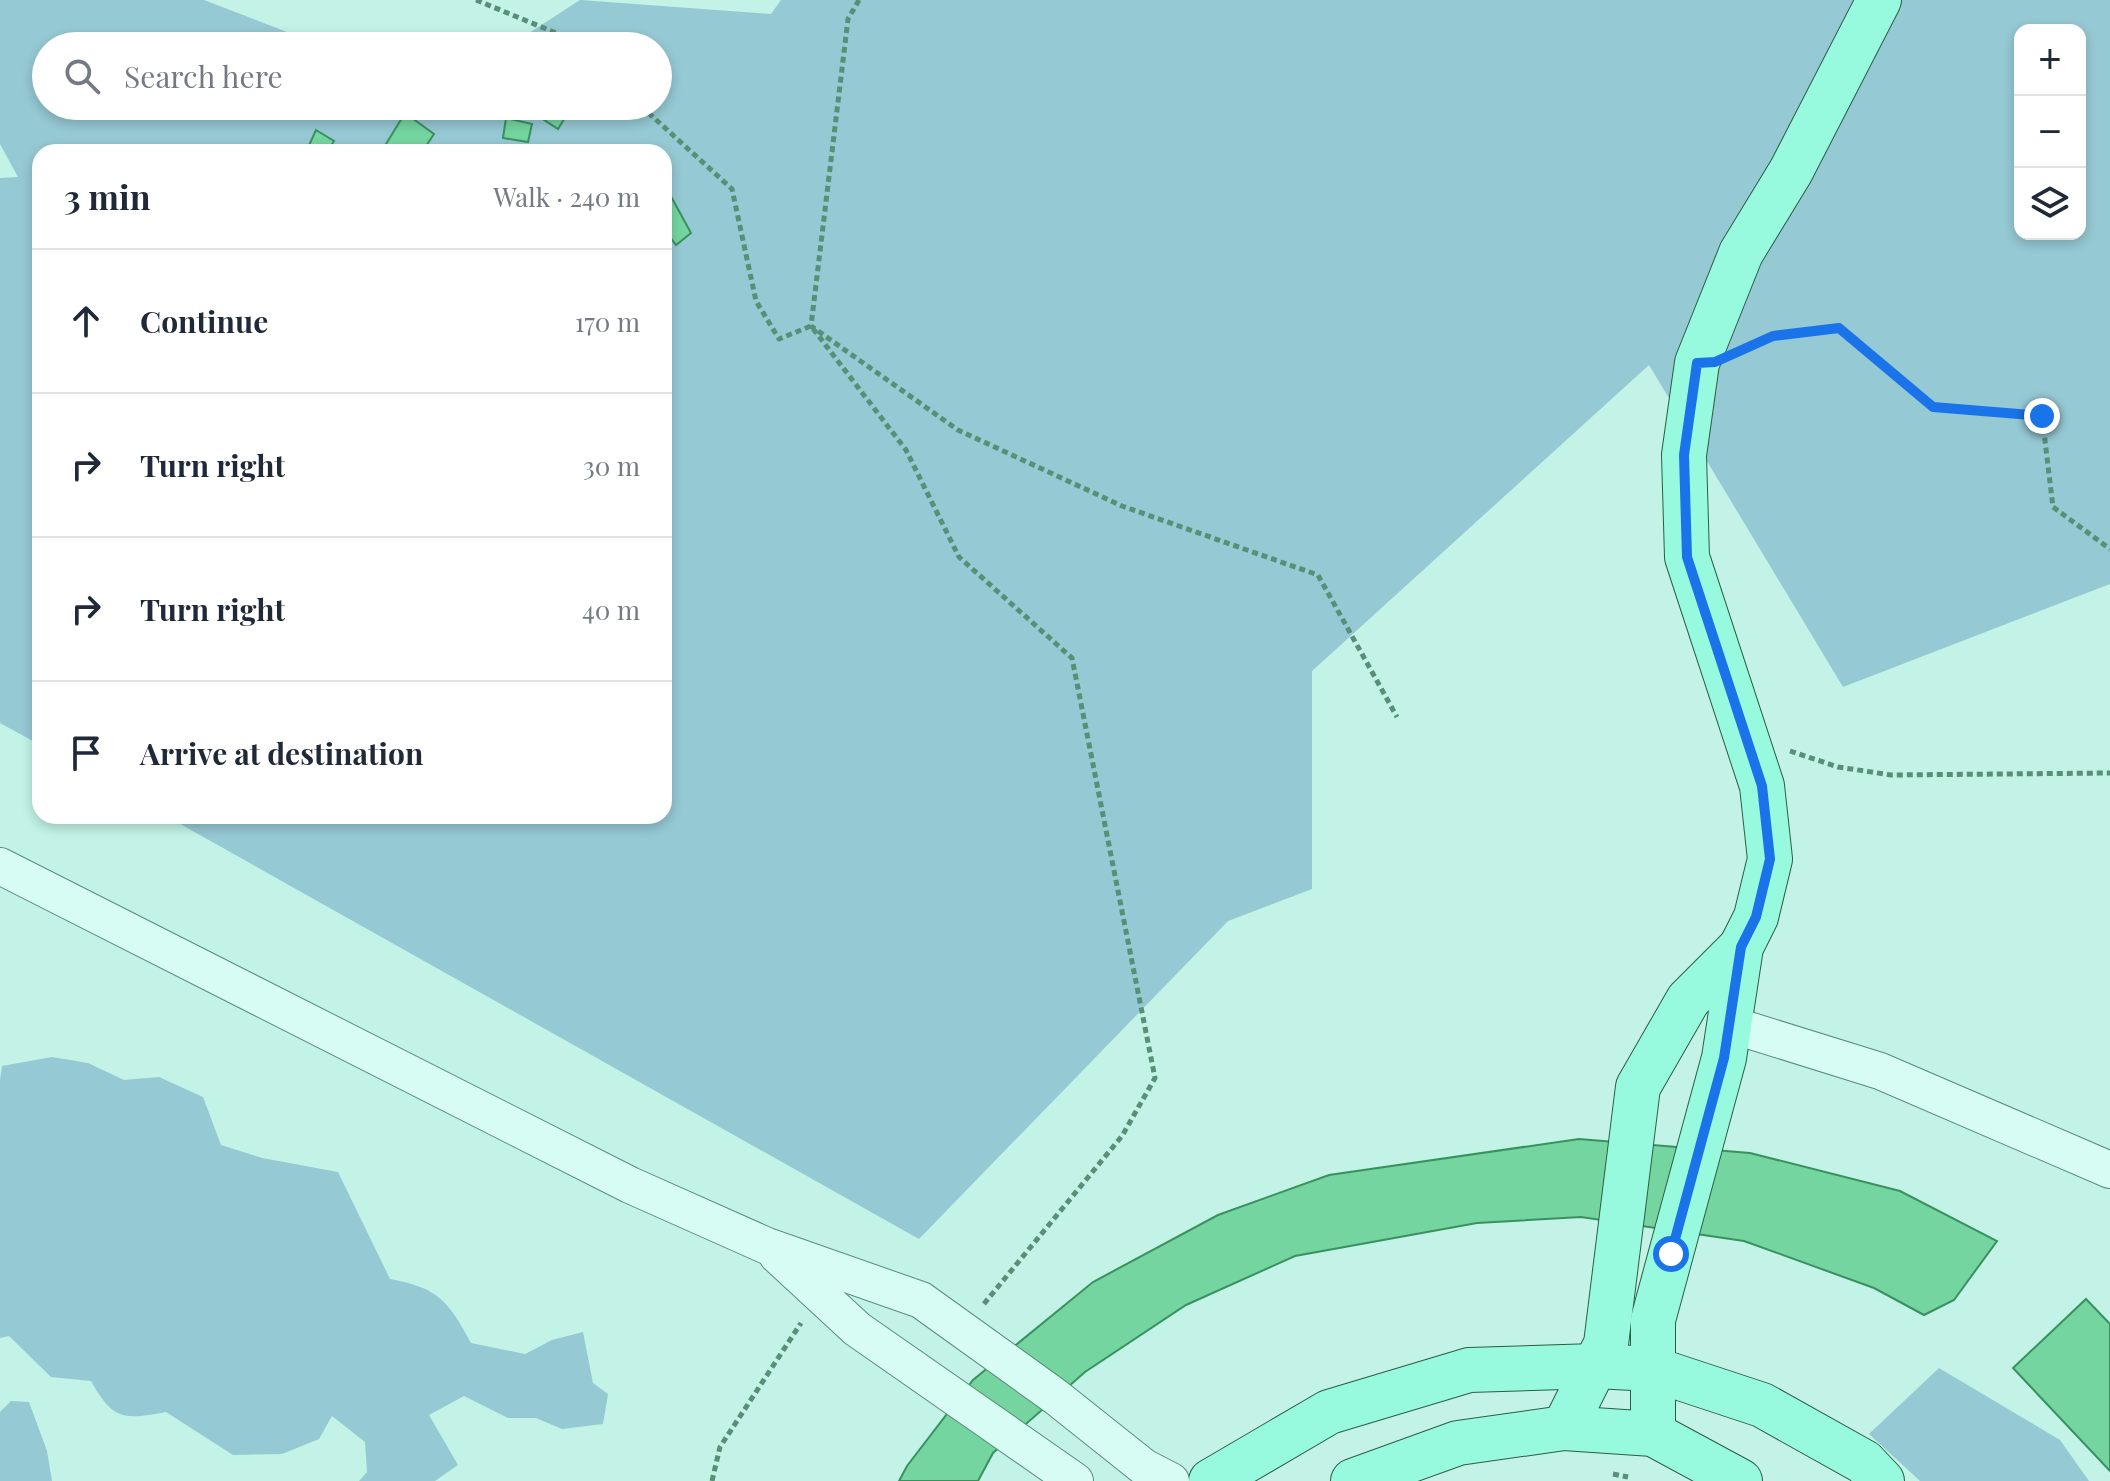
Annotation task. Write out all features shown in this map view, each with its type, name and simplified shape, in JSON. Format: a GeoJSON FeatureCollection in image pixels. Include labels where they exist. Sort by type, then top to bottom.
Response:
{"type":"FeatureCollection","features":[{"type":"Feature","properties":{"kind":"main road"},"geometry":{"type":"LineString","coordinates":[[1653,1434],[1653,1320],[1724,1058],[1741,947],[1756,917],[1770,859],[1762,786],[1687,557],[1684,455],[1697,363],[1741,253],[1791,171],[1879,0]]}},
{"type":"Feature","properties":{"kind":"main road"},"geometry":{"type":"LineString","coordinates":[[1564,1428],[1606,1344],[1638,1087],[1688,1000],[1741,947]]}},
{"type":"Feature","properties":{"kind":"main road"},"geometry":{"type":"LineString","coordinates":[[1211,1481],[1329,1412],[1469,1370],[1595,1366],[1653,1369],[1762,1405],[1864,1462],[1882,1481]]}},
{"type":"Feature","properties":{"kind":"main road"},"geometry":{"type":"LineString","coordinates":[[1353,1481],[1458,1443],[1564,1428],[1653,1434],[1740,1481]]}},
{"type":"Feature","properties":{"kind":"street"},"geometry":{"type":"LineString","coordinates":[[0,866],[630,1185],[767,1246],[921,1300],[1144,1467],[1171,1481]]}},
{"type":"Feature","properties":{"kind":"street"},"geometry":{"type":"LineString","coordinates":[[1729,1024],[1880,1071],[2110,1170]]}},
{"type":"Feature","properties":{"kind":"street"},"geometry":{"type":"LineString","coordinates":[[767,1246],[857,1329],[1075,1481]]}},
{"type":"Feature","properties":{"kind":"path"},"geometry":{"type":"LineString","coordinates":[[476,0],[556,32]]}},
{"type":"Feature","properties":{"kind":"path"},"geometry":{"type":"LineString","coordinates":[[859,0],[848,19],[811,326],[906,450],[959,557],[1072,658],[1155,1078],[1122,1136],[963,1331]]}},
{"type":"Feature","properties":{"kind":"path"},"geometry":{"type":"LineString","coordinates":[[656,120],[732,189],[756,301],[779,339],[811,326]]}},
{"type":"Feature","properties":{"kind":"path"},"geometry":{"type":"LineString","coordinates":[[811,326],[958,430],[1122,506],[1318,575],[1397,717]]}},
{"type":"Feature","properties":{"kind":"path"},"geometry":{"type":"LineString","coordinates":[[1697,363],[1715,362],[1773,336],[1839,328],[1933,407],[2042,416],[2053,507],[2110,549]]}},
{"type":"Feature","properties":{"kind":"path"},"geometry":{"type":"LineString","coordinates":[[1745,736],[1838,767],[1891,775],[2110,773]]}},
{"type":"Feature","properties":{"kind":"path"},"geometry":{"type":"LineString","coordinates":[[712,1481],[720,1447],[819,1295]]}},
{"type":"Feature","properties":{"kind":"shaded area"},"geometry":{"type":"Polygon","coordinates":[[[0,0],[204,0],[287,32],[32,32],[32,120],[672,120],[672,32],[531,32],[580,0],[771,14],[781,0],[2110,0],[2110,584],[1843,687],[1649,365],[1312,671],[1312,889],[1228,921],[919,1239],[180,824],[672,824],[672,144],[32,144],[32,741],[0,723],[0,178],[18,177],[0,144],[0,0]]]}},
{"type":"Feature","properties":{"kind":"shaded area"},"geometry":{"type":"Polygon","coordinates":[[[52,1057],[88,1063],[124,1080],[159,1077],[203,1097],[221,1145],[262,1158],[338,1172],[390,1279],[420,1287],[440,1299],[456,1317],[471,1343],[525,1354],[552,1340],[583,1332],[593,1383],[608,1394],[603,1424],[562,1429],[536,1418],[508,1418],[464,1396],[429,1415],[458,1465],[435,1481],[359,1481],[367,1472],[365,1442],[332,1416],[319,1439],[282,1454],[233,1455],[166,1412],[139,1416],[121,1414],[106,1403],[91,1381],[51,1377],[9,1336],[0,1338],[0,1080],[2,1066],[52,1057]]]}},
{"type":"Feature","properties":{"kind":"shaded area"},"geometry":{"type":"Polygon","coordinates":[[[1939,1368],[2060,1440],[2089,1481],[1920,1481],[1869,1434],[1939,1368]]]}},
{"type":"Feature","properties":{"kind":"shaded area"},"geometry":{"type":"Polygon","coordinates":[[[11,1401],[29,1402],[47,1451],[52,1481],[0,1481],[0,1412],[11,1401]]]}},
{"type":"Feature","properties":{"kind":"building"},"geometry":{"type":"Polygon","coordinates":[[[401,120],[415,120],[434,134],[427,144],[386,144],[401,120]]]}},
{"type":"Feature","properties":{"kind":"building"},"geometry":{"type":"Polygon","coordinates":[[[506,120],[532,124],[528,142],[503,138],[506,120]]]}},
{"type":"Feature","properties":{"kind":"building"},"geometry":{"type":"Polygon","coordinates":[[[544,120],[563,120],[558,129],[544,120]]]}},
{"type":"Feature","properties":{"kind":"building"},"geometry":{"type":"Polygon","coordinates":[[[316,130],[334,141],[332,144],[310,144],[316,130]]]}},
{"type":"Feature","properties":{"kind":"building"},"geometry":{"type":"Polygon","coordinates":[[[672,198],[691,233],[676,245],[672,240],[672,198]]]}},
{"type":"Feature","properties":{"kind":"building"},"geometry":{"type":"Polygon","coordinates":[[[1579,1139],[1750,1153],[1900,1191],[1997,1241],[1954,1300],[1924,1315],[1874,1288],[1744,1241],[1581,1217],[1477,1223],[1295,1256],[1186,1305],[1085,1372],[993,1453],[978,1481],[899,1481],[907,1466],[973,1380],[1093,1282],[1218,1215],[1329,1175],[1579,1139]]]}},
{"type":"Feature","properties":{"kind":"building"},"geometry":{"type":"Polygon","coordinates":[[[2086,1299],[2110,1324],[2110,1471],[2013,1368],[2086,1299]]]}},
{"type":"Feature","properties":{"kind":"route"},"geometry":{"type":"LineString","coordinates":[[1671,1254],[1724,1058],[1741,947],[1756,917],[1770,859],[1762,786],[1687,557],[1684,455],[1697,363],[1715,362],[1773,336],[1839,328],[1933,407],[2042,416]]}}]}
